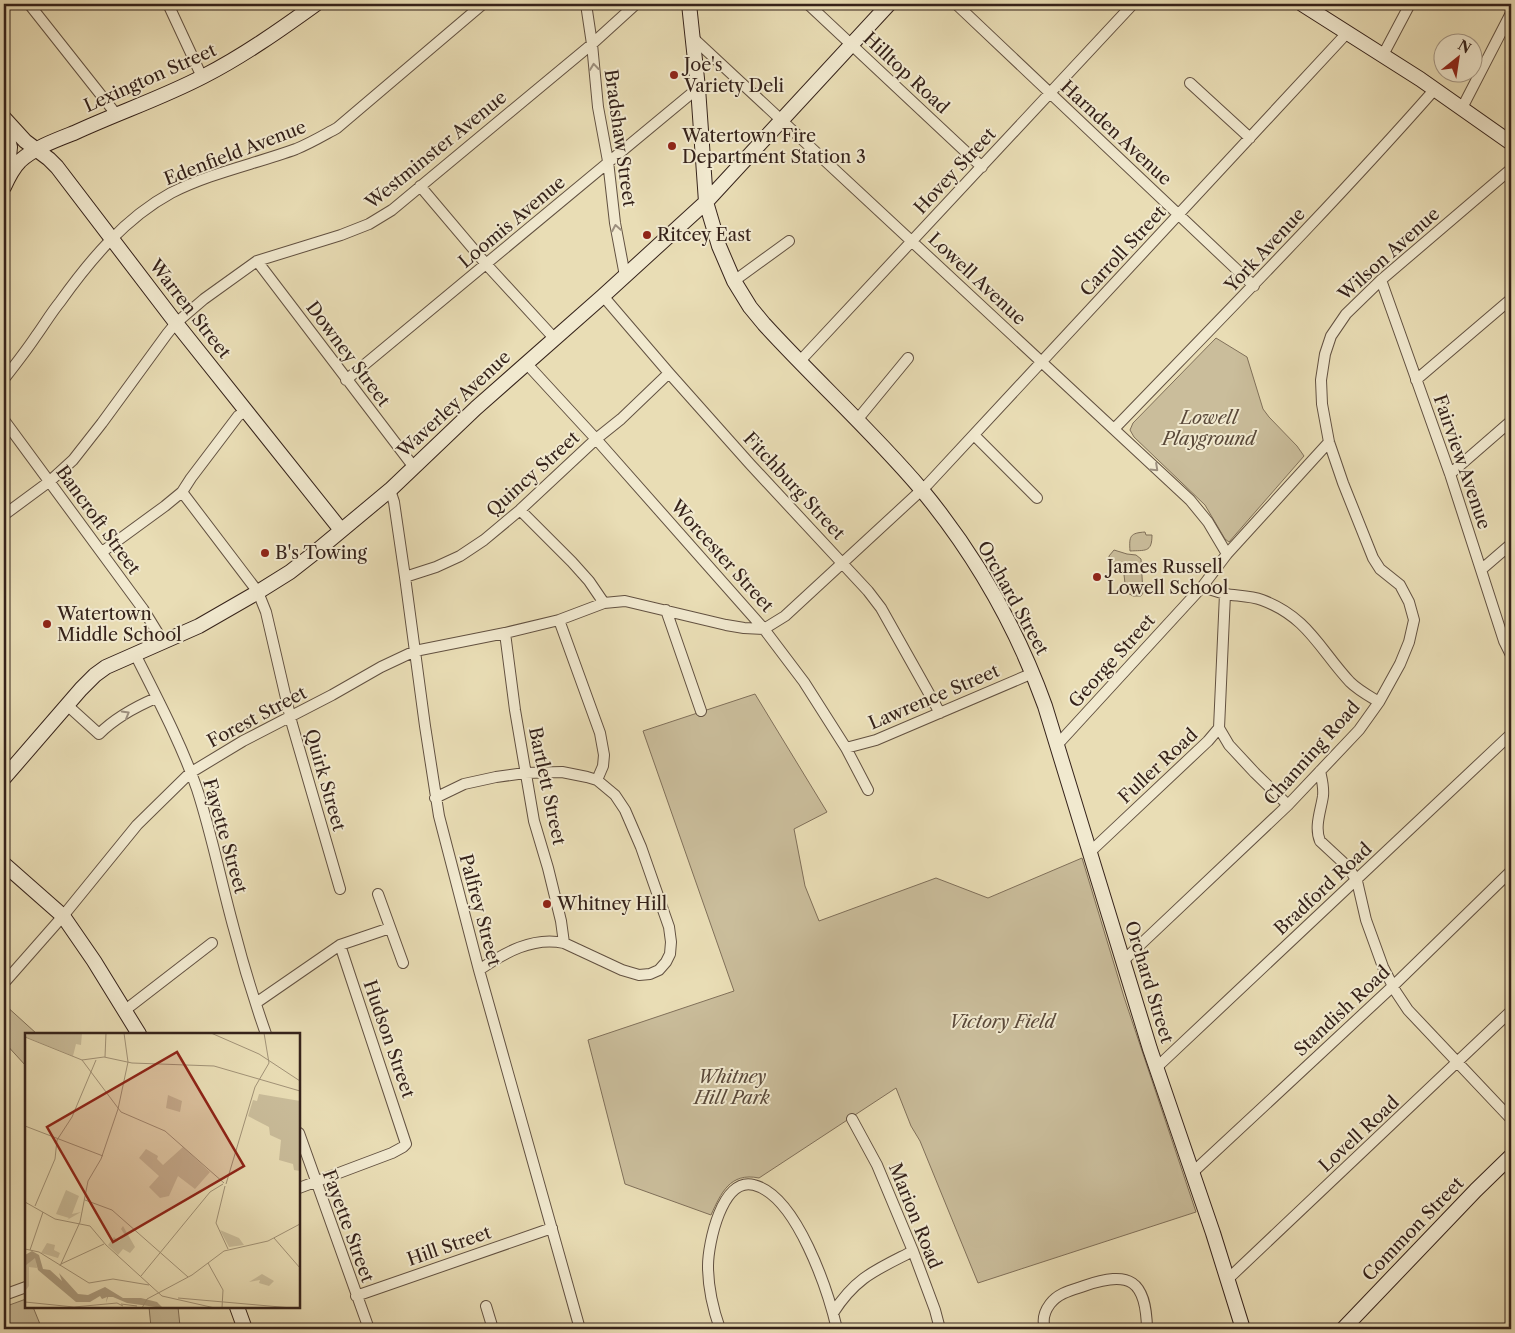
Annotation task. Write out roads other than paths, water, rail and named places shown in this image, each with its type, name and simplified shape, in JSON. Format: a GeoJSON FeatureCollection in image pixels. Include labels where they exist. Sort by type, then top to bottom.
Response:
{"type":"FeatureCollection","features":[{"type":"Feature","properties":{"kind":"street"},"geometry":{"type":"LineString","coordinates":[[29,4],[116,114]]}},
{"type":"Feature","properties":{"kind":"street"},"geometry":{"type":"LineString","coordinates":[[168,4],[202,77]]}},
{"type":"Feature","properties":{"kind":"street","name":"Lexington Street"},"geometry":{"type":"LineString","coordinates":[[5,185],[19,162],[37,150],[202,77],[259,44],[316,4]]}},
{"type":"Feature","properties":{"kind":"street","name":"Edenfield Avenue"},"geometry":{"type":"LineString","coordinates":[[4,379],[36,337],[59,302],[99,252],[112,238],[149,206],[171,194],[229,170],[298,148],[317,140],[337,128],[483,4]]}},
{"type":"Feature","properties":{"kind":"street","name":"Bradshaw Street"},"geometry":{"type":"LineString","coordinates":[[586,4],[598,107],[608,161],[615,223],[625,276]]}},
{"type":"Feature","properties":{"kind":"street","name":"Westminster Avenue"},"geometry":{"type":"LineString","coordinates":[[4,515],[50,481],[73,460],[176,323],[204,299],[257,261],[341,235],[369,224],[392,210],[592,44],[636,4]]}},
{"type":"Feature","properties":{"kind":"street","name":"Orchard Street"},"geometry":{"type":"LineString","coordinates":[[689,4],[698,88],[706,202],[719,246],[734,281],[750,307],[921,490],[961,543],[1012,627],[1033,673],[1057,745],[1156,1068],[1228,1280],[1242,1329]]}},
{"type":"Feature","properties":{"kind":"street","name":"Hilltop Road"},"geometry":{"type":"LineString","coordinates":[[808,4],[982,167]]}},
{"type":"Feature","properties":{"kind":"street","name":"Waverley Avenue"},"geometry":{"type":"LineString","coordinates":[[4,778],[67,705],[100,671],[199,626],[258,592],[290,572],[390,490],[413,466],[526,363],[706,202],[889,4]]}},
{"type":"Feature","properties":{"kind":"street","name":"Harnden Avenue"},"geometry":{"type":"LineString","coordinates":[[956,4],[1254,286]]}},
{"type":"Feature","properties":{"kind":"street","name":"Hovey Street"},"geometry":{"type":"LineString","coordinates":[[800,361],[1133,4]]}},
{"type":"Feature","properties":{"kind":"street"},"geometry":{"type":"LineString","coordinates":[[1304,4],[1435,89],[1511,144]]}},
{"type":"Feature","properties":{"kind":"street"},"geometry":{"type":"LineString","coordinates":[[1383,55],[1410,4]]}},
{"type":"Feature","properties":{"kind":"street"},"geometry":{"type":"LineString","coordinates":[[1462,108],[1511,13]]}},
{"type":"Feature","properties":{"kind":"street","name":"Carroll Street"},"geometry":{"type":"LineString","coordinates":[[764,628],[786,616],[921,490],[1348,33]]}},
{"type":"Feature","properties":{"kind":"street","name":"Lowell Avenue"},"geometry":{"type":"LineString","coordinates":[[693,38],[1190,500],[1208,522],[1227,554]]}},
{"type":"Feature","properties":{"kind":"street"},"geometry":{"type":"LineString","coordinates":[[1190,83],[1250,138]]}},
{"type":"Feature","properties":{"kind":"street","name":"Loomis Avenue"},"geometry":{"type":"LineString","coordinates":[[346,380],[698,88]]}},
{"type":"Feature","properties":{"kind":"street","name":"York Avenue"},"geometry":{"type":"LineString","coordinates":[[1117,432],[1371,161],[1435,89]]}},
{"type":"Feature","properties":{"kind":"street","name":"Warren Street"},"geometry":{"type":"LineString","coordinates":[[4,118],[25,141],[55,164],[176,323],[341,530]]}},
{"type":"Feature","properties":{"kind":"street"},"geometry":{"type":"LineString","coordinates":[[4,124],[10,151],[5,185]]}},
{"type":"Feature","properties":{"kind":"street","name":"Wilson Avenue"},"geometry":{"type":"LineString","coordinates":[[1329,442],[1322,404],[1321,380],[1325,354],[1331,336],[1346,314],[1380,280],[1511,169]]}},
{"type":"Feature","properties":{"kind":"street"},"geometry":{"type":"LineString","coordinates":[[420,186],[486,264],[554,338]]}},
{"type":"Feature","properties":{"kind":"street"},"geometry":{"type":"LineString","coordinates":[[734,281],[789,241]]}},
{"type":"Feature","properties":{"kind":"street","name":"Downey Street"},"geometry":{"type":"LineString","coordinates":[[257,261],[413,466]]}},
{"type":"Feature","properties":{"kind":"street","name":"Fairview Avenue"},"geometry":{"type":"LineString","coordinates":[[1380,280],[1450,474],[1504,641],[1511,655]]}},
{"type":"Feature","properties":{"kind":"street","name":"Fitchburg Street"},"geometry":{"type":"LineString","coordinates":[[603,296],[669,374],[868,591],[881,608],[940,713]]}},
{"type":"Feature","properties":{"kind":"street"},"geometry":{"type":"LineString","coordinates":[[1416,380],[1511,299]]}},
{"type":"Feature","properties":{"kind":"street"},"geometry":{"type":"LineString","coordinates":[[857,420],[908,358]]}},
{"type":"Feature","properties":{"kind":"street","name":"Worcester Street"},"geometry":{"type":"LineString","coordinates":[[526,363],[764,628],[804,682],[846,748],[868,790]]}},
{"type":"Feature","properties":{"kind":"street","name":"Quincy Street"},"geometry":{"type":"LineString","coordinates":[[405,578],[460,556],[484,540],[520,510],[669,374]]}},
{"type":"Feature","properties":{"kind":"street"},"geometry":{"type":"LineString","coordinates":[[102,552],[182,492],[238,416],[246,411]]}},
{"type":"Feature","properties":{"kind":"street","name":"Bancroft Street"},"geometry":{"type":"LineString","coordinates":[[4,420],[143,609],[156,629],[162,643]]}},
{"type":"Feature","properties":{"kind":"street"},"geometry":{"type":"LineString","coordinates":[[1450,474],[1511,421]]}},
{"type":"Feature","properties":{"kind":"street"},"geometry":{"type":"LineString","coordinates":[[974,435],[1037,498]]}},
{"type":"Feature","properties":{"kind":"street","name":"George Street"},"geometry":{"type":"LineString","coordinates":[[1057,745],[1202,587],[1227,554],[1329,442]]}},
{"type":"Feature","properties":{"kind":"street","name":"Channing Road"},"geometry":{"type":"LineString","coordinates":[[1123,961],[1288,805],[1359,730],[1379,702],[1400,664],[1409,642],[1414,620],[1409,602],[1400,585],[1380,569],[1373,558],[1343,484],[1329,442]]}},
{"type":"Feature","properties":{"kind":"street","name":"Palfrey Street"},"geometry":{"type":"LineString","coordinates":[[390,490],[394,502],[435,798],[479,970],[580,1329]]}},
{"type":"Feature","properties":{"kind":"street","name":"Quirk Street"},"geometry":{"type":"LineString","coordinates":[[182,492],[258,592],[266,612],[290,717],[340,890]]}},
{"type":"Feature","properties":{"kind":"street"},"geometry":{"type":"LineString","coordinates":[[520,510],[572,562],[604,603]]}},
{"type":"Feature","properties":{"kind":"street"},"geometry":{"type":"LineString","coordinates":[[1482,569],[1511,544]]}},
{"type":"Feature","properties":{"kind":"street"},"geometry":{"type":"LineString","coordinates":[[1202,587],[1225,594],[1261,600],[1279,608],[1296,619],[1309,631],[1351,684],[1379,702]]}},
{"type":"Feature","properties":{"kind":"street","name":"Fuller Road"},"geometry":{"type":"LineString","coordinates":[[1090,852],[1208,741],[1219,728],[1225,594]]}},
{"type":"Feature","properties":{"kind":"street","name":"Forest Street"},"geometry":{"type":"LineString","coordinates":[[4,983],[63,916],[137,826],[190,773],[243,741],[332,695],[381,667],[415,651],[505,633],[559,620],[604,603],[625,601],[726,625],[744,628],[764,628]]}},
{"type":"Feature","properties":{"kind":"street"},"geometry":{"type":"LineString","coordinates":[[666,610],[701,711]]}},
{"type":"Feature","properties":{"kind":"street"},"geometry":{"type":"LineString","coordinates":[[559,620],[600,732],[604,755],[603,766],[597,780]]}},
{"type":"Feature","properties":{"kind":"street","name":"Bartlett Street"},"geometry":{"type":"LineString","coordinates":[[505,633],[515,710],[534,821],[548,868],[561,921],[564,943]]}},
{"type":"Feature","properties":{"kind":"street","name":"Fayette Street"},"geometry":{"type":"LineString","coordinates":[[136,654],[175,737],[196,788],[219,867],[234,929],[266,1033]]}},
{"type":"Feature","properties":{"kind":"street","name":"Lawrence Street"},"geometry":{"type":"LineString","coordinates":[[846,748],[876,740],[1033,673]]}},
{"type":"Feature","properties":{"kind":"street"},"geometry":{"type":"LineString","coordinates":[[67,705],[99,734],[111,722],[156,698]]}},
{"type":"Feature","properties":{"kind":"street"},"geometry":{"type":"LineString","coordinates":[[1219,728],[1229,745],[1288,805]]}},
{"type":"Feature","properties":{"kind":"street","name":"Bradford Road"},"geometry":{"type":"LineString","coordinates":[[1156,1068],[1511,734]]}},
{"type":"Feature","properties":{"kind":"street"},"geometry":{"type":"LineString","coordinates":[[435,798],[464,784],[525,773],[562,772],[597,780],[615,796],[625,810],[641,847],[669,927],[670,954],[659,970],[650,974],[639,974],[622,970],[564,943],[554,941],[534,943],[514,949],[479,970]]}},
{"type":"Feature","properties":{"kind":"street"},"geometry":{"type":"LineString","coordinates":[[1320,772],[1324,790],[1318,836],[1320,841],[1348,868],[1356,881],[1366,920],[1392,987],[1408,1010],[1511,1119]]}},
{"type":"Feature","properties":{"kind":"street"},"geometry":{"type":"LineString","coordinates":[[4,864],[63,916],[94,961],[138,1033]]}},
{"type":"Feature","properties":{"kind":"street","name":"Standish Road"},"geometry":{"type":"LineString","coordinates":[[1192,1172],[1392,987],[1511,871]]}},
{"type":"Feature","properties":{"kind":"street"},"geometry":{"type":"LineString","coordinates":[[378,894],[403,963]]}},
{"type":"Feature","properties":{"kind":"street"},"geometry":{"type":"LineString","coordinates":[[256,1003],[340,945],[390,928]]}},
{"type":"Feature","properties":{"kind":"street"},"geometry":{"type":"LineString","coordinates":[[124,1011],[212,943]]}},
{"type":"Feature","properties":{"kind":"street","name":"Hudson Street"},"geometry":{"type":"LineString","coordinates":[[315,1182],[392,1153],[406,1144],[340,945]]}},
{"type":"Feature","properties":{"kind":"street","name":"Lovell Road"},"geometry":{"type":"LineString","coordinates":[[1228,1280],[1511,1011]]}},
{"type":"Feature","properties":{"kind":"street","name":"Marion Road"},"geometry":{"type":"LineString","coordinates":[[852,1119],[877,1165],[913,1251],[940,1329]]}},
{"type":"Feature","properties":{"kind":"street","name":"Fayette Street"},"geometry":{"type":"LineString","coordinates":[[300,1136],[369,1329]]}},
{"type":"Feature","properties":{"kind":"street","name":"Common Street"},"geometry":{"type":"LineString","coordinates":[[1342,1329],[1511,1156]]}},
{"type":"Feature","properties":{"kind":"street"},"geometry":{"type":"LineString","coordinates":[[300,1188],[315,1182]]}},
{"type":"Feature","properties":{"kind":"street"},"geometry":{"type":"LineString","coordinates":[[720,1329],[710,1298],[708,1266],[712,1237],[727,1199],[736,1189],[747,1184],[758,1186],[772,1194],[788,1212],[810,1252],[823,1283],[837,1329]]}},
{"type":"Feature","properties":{"kind":"street","name":"Hill Street"},"geometry":{"type":"LineString","coordinates":[[356,1296],[552,1228]]}},
{"type":"Feature","properties":{"kind":"street"},"geometry":{"type":"LineString","coordinates":[[833,1313],[846,1294],[865,1277],[913,1251]]}},
{"type":"Feature","properties":{"kind":"street"},"geometry":{"type":"LineString","coordinates":[[1045,1329],[1044,1318],[1046,1311],[1050,1304],[1062,1294],[1089,1284],[1122,1279],[1133,1283],[1142,1294],[1146,1310],[1147,1329]]}},
{"type":"Feature","properties":{"kind":"street"},"geometry":{"type":"LineString","coordinates":[[4,1295],[25,1287]]}},
{"type":"Feature","properties":{"kind":"street"},"geometry":{"type":"LineString","coordinates":[[486,1306],[493,1329]]}},
{"type":"Feature","properties":{"kind":"street"},"geometry":{"type":"LineString","coordinates":[[237,1308],[245,1329]]}},
{"type":"Feature","properties":{"kind":"street"},"geometry":{"type":"LineString","coordinates":[[1507,1329],[1511,1325]]}},
{"type":"Feature","properties":{"kind":"place","name":"Joe's Variety Deli"},"geometry":{"type":"Point","coordinates":[674,75]}},
{"type":"Feature","properties":{"kind":"place","name":"Watertown Fire Department Station 3"},"geometry":{"type":"Point","coordinates":[672,146]}},
{"type":"Feature","properties":{"kind":"place","name":"Ritcey East"},"geometry":{"type":"Point","coordinates":[647,235]}},
{"type":"Feature","properties":{"kind":"place","name":"B's Towing"},"geometry":{"type":"Point","coordinates":[265,553]}},
{"type":"Feature","properties":{"kind":"place","name":"James Russell Lowell School"},"geometry":{"type":"Point","coordinates":[1097,577]}},
{"type":"Feature","properties":{"kind":"place","name":"Watertown Middle School"},"geometry":{"type":"Point","coordinates":[47,624]}},
{"type":"Feature","properties":{"kind":"place","name":"Whitney Hill"},"geometry":{"type":"Point","coordinates":[547,904]}},
{"type":"Feature","properties":{"kind":"park label","name":"Lowell Playground"},"geometry":{"type":"Point","coordinates":[1209,428]}},
{"type":"Feature","properties":{"kind":"park label","name":"Victory Field"},"geometry":{"type":"Point","coordinates":[1002,1022]}},
{"type":"Feature","properties":{"kind":"park label","name":"Whitney Hill Park"},"geometry":{"type":"Point","coordinates":[732,1087]}}]}
